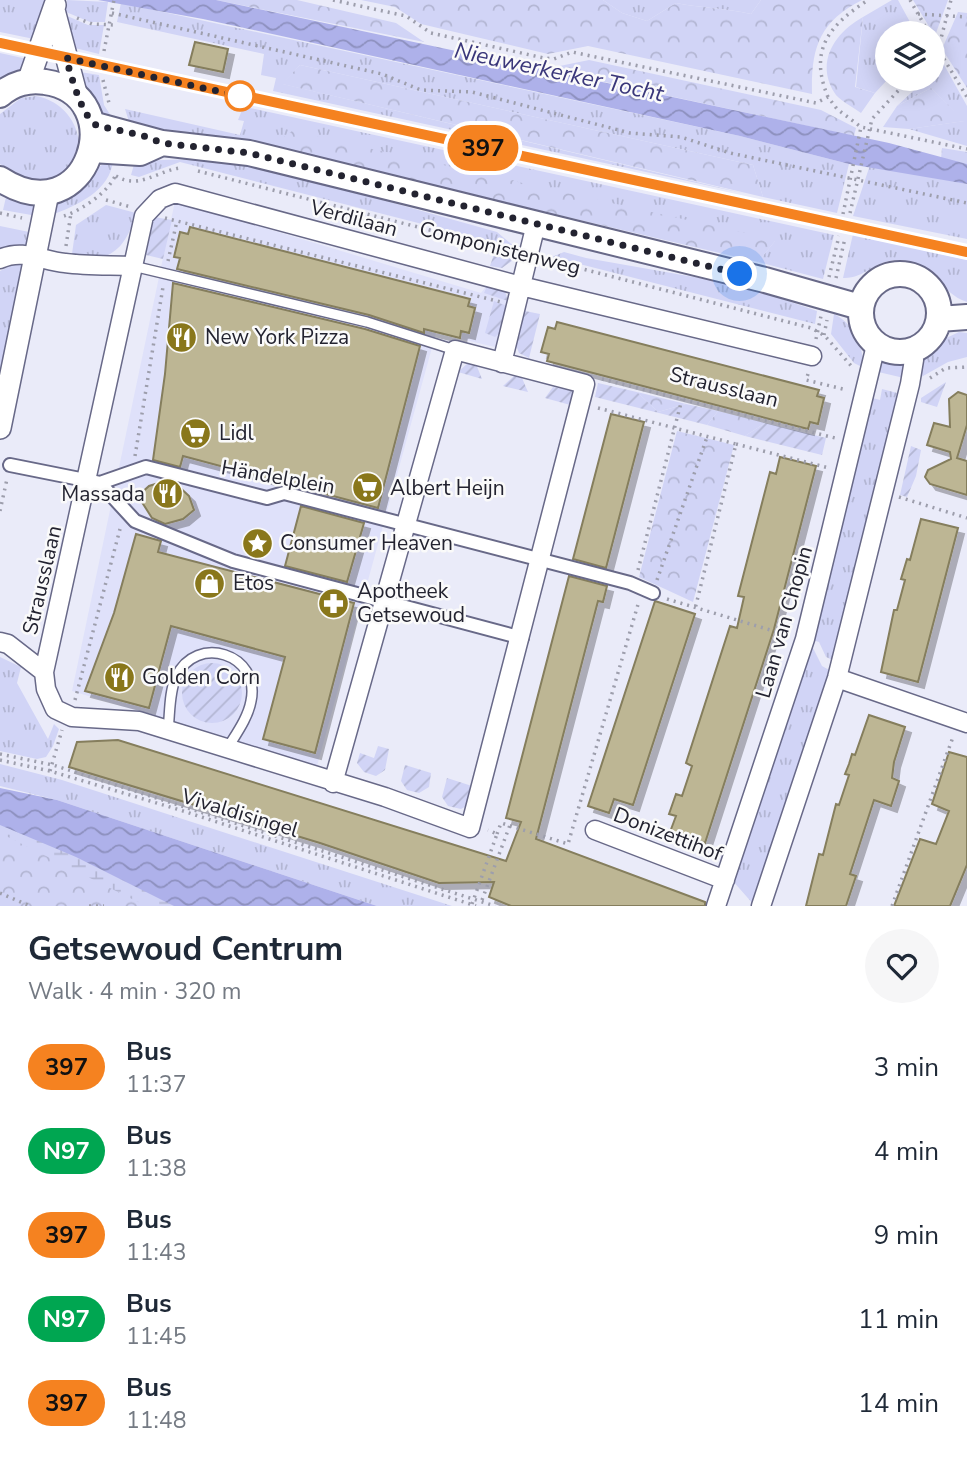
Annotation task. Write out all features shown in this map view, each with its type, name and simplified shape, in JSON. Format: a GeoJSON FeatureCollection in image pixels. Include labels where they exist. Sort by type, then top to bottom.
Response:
{"type":"FeatureCollection","features":[{"type":"Feature","properties":{"kind":"main road"},"geometry":{"type":"LineString","coordinates":[[0,95],[28,82],[59,85],[77,97],[92,124],[92,150],[77,178],[48,193],[14,189],[0,179]]}},
{"type":"Feature","properties":{"kind":"main road","name":"Componistenweg"},"geometry":{"type":"LineString","coordinates":[[92,124],[162,143],[249,153],[765,280],[860,307]]}},
{"type":"Feature","properties":{"kind":"main road","name":"Componistenweg"},"geometry":{"type":"LineString","coordinates":[[92,150],[140,153],[162,143]]}},
{"type":"Feature","properties":{"kind":"main road"},"geometry":{"type":"LineString","coordinates":[[905,273],[927,284],[935,295],[939,319],[928,340],[907,352],[886,350],[876,345],[863,328],[860,307],[871,285],[881,278],[905,273]]}},
{"type":"Feature","properties":{"kind":"main road"},"geometry":{"type":"LineString","coordinates":[[939,319],[967,317]]}},
{"type":"Feature","properties":{"kind":"street"},"geometry":{"type":"LineString","coordinates":[[28,82],[55,5]]}},
{"type":"Feature","properties":{"kind":"street"},"geometry":{"type":"LineString","coordinates":[[55,5],[77,97]]}},
{"type":"Feature","properties":{"kind":"street"},"geometry":{"type":"LineString","coordinates":[[0,428],[48,193]]}},
{"type":"Feature","properties":{"kind":"street","name":"Verdilaan"},"geometry":{"type":"LineString","coordinates":[[147,213],[160,200],[175,193],[521,286],[812,356]]}},
{"type":"Feature","properties":{"kind":"street","name":"Strausslaan"},"geometry":{"type":"LineString","coordinates":[[70,708],[55,709],[46,690],[44,672],[94,482],[133,266],[147,213]]}},
{"type":"Feature","properties":{"kind":"street"},"geometry":{"type":"LineString","coordinates":[[502,363],[536,224]]}},
{"type":"Feature","properties":{"kind":"street"},"geometry":{"type":"LineString","coordinates":[[0,259],[10,254],[37,255],[63,263],[133,266]]}},
{"type":"Feature","properties":{"kind":"street","name":"Laan van Chopin"},"geometry":{"type":"LineString","coordinates":[[716,906],[805,639],[876,345]]}},
{"type":"Feature","properties":{"kind":"street"},"geometry":{"type":"LineString","coordinates":[[70,708],[139,721],[333,783],[397,801],[470,828],[522,638],[585,384],[455,350],[333,783]]}},
{"type":"Feature","properties":{"kind":"street"},"geometry":{"type":"LineString","coordinates":[[761,906],[837,678],[909,384],[914,360],[907,352]]}},
{"type":"Feature","properties":{"kind":"street"},"geometry":{"type":"LineString","coordinates":[[10,465],[94,482],[135,522],[233,561],[522,638]]}},
{"type":"Feature","properties":{"kind":"street","name":"Händelplein"},"geometry":{"type":"LineString","coordinates":[[94,482],[146,467],[267,498],[284,493],[634,585],[653,593]]}},
{"type":"Feature","properties":{"kind":"street"},"geometry":{"type":"LineString","coordinates":[[0,642],[8,644],[44,672]]}},
{"type":"Feature","properties":{"kind":"street"},"geometry":{"type":"LineString","coordinates":[[837,678],[963,721]]}},
{"type":"Feature","properties":{"kind":"street","name":"Donizettihof"},"geometry":{"type":"LineString","coordinates":[[595,830],[725,880]]}},
{"type":"Feature","properties":{"kind":"lane"},"geometry":{"type":"LineString","coordinates":[[0,43],[967,252]]}},
{"type":"Feature","properties":{"kind":"lane"},"geometry":{"type":"LineString","coordinates":[[133,266],[367,322],[455,350]]}},
{"type":"Feature","properties":{"kind":"lane"},"geometry":{"type":"LineString","coordinates":[[168,730],[175,678],[184,664],[200,654],[223,652],[244,665],[253,685],[251,702],[227,749]]}},
{"type":"Feature","properties":{"kind":"path"},"geometry":{"type":"LineString","coordinates":[[114,0],[112,13],[368,71],[421,90],[472,92],[631,133],[681,136],[730,153],[859,178],[967,203]]}},
{"type":"Feature","properties":{"kind":"path"},"geometry":{"type":"LineString","coordinates":[[333,0],[406,16],[430,33],[544,58],[555,59],[572,52],[816,103],[828,97]]}},
{"type":"Feature","properties":{"kind":"path"},"geometry":{"type":"LineString","coordinates":[[869,0],[836,23],[823,43],[820,66],[828,97],[837,109],[861,127],[967,149]]}},
{"type":"Feature","properties":{"kind":"path"},"geometry":{"type":"LineString","coordinates":[[910,0],[922,21]]}},
{"type":"Feature","properties":{"kind":"path"},"geometry":{"type":"LineString","coordinates":[[945,25],[951,0]]}},
{"type":"Feature","properties":{"kind":"path"},"geometry":{"type":"LineString","coordinates":[[918,14],[967,17]]}},
{"type":"Feature","properties":{"kind":"path"},"geometry":{"type":"LineString","coordinates":[[945,61],[967,97]]}},
{"type":"Feature","properties":{"kind":"path"},"geometry":{"type":"LineString","coordinates":[[849,217],[869,128],[878,110],[897,91]]}},
{"type":"Feature","properties":{"kind":"path"},"geometry":{"type":"LineString","coordinates":[[843,216],[861,127]]}},
{"type":"Feature","properties":{"kind":"path"},"geometry":{"type":"LineString","coordinates":[[116,176],[126,182],[141,181],[166,170],[185,169]]}},
{"type":"Feature","properties":{"kind":"path","name":"Componistenweg"},"geometry":{"type":"LineString","coordinates":[[192,169],[811,328],[824,335],[855,370],[868,375]]}},
{"type":"Feature","properties":{"kind":"path"},"geometry":{"type":"LineString","coordinates":[[106,200],[147,213],[507,304]]}},
{"type":"Feature","properties":{"kind":"path"},"geometry":{"type":"LineString","coordinates":[[167,266],[177,220]]}},
{"type":"Feature","properties":{"kind":"path"},"geometry":{"type":"LineString","coordinates":[[828,282],[839,234]]}},
{"type":"Feature","properties":{"kind":"path"},"geometry":{"type":"LineString","coordinates":[[835,283],[845,236]]}},
{"type":"Feature","properties":{"kind":"path"},"geometry":{"type":"LineString","coordinates":[[133,472],[164,279]]}},
{"type":"Feature","properties":{"kind":"path"},"geometry":{"type":"LineString","coordinates":[[824,335],[829,313]]}},
{"type":"Feature","properties":{"kind":"path"},"geometry":{"type":"LineString","coordinates":[[909,384],[920,384],[946,368],[967,367]]}},
{"type":"Feature","properties":{"kind":"path","name":"Strausslaan"},"geometry":{"type":"LineString","coordinates":[[585,384],[598,378],[854,442]]}},
{"type":"Feature","properties":{"kind":"path"},"geometry":{"type":"LineString","coordinates":[[474,905],[474,898],[501,823],[568,844],[639,604],[634,585],[682,399]]}},
{"type":"Feature","properties":{"kind":"path"},"geometry":{"type":"LineString","coordinates":[[580,403],[846,472]]}},
{"type":"Feature","properties":{"kind":"path"},"geometry":{"type":"LineString","coordinates":[[707,437],[653,593],[695,609],[791,636]]}},
{"type":"Feature","properties":{"kind":"path"},"geometry":{"type":"LineString","coordinates":[[695,609],[736,444]]}},
{"type":"Feature","properties":{"kind":"path"},"geometry":{"type":"LineString","coordinates":[[883,492],[967,518]]}},
{"type":"Feature","properties":{"kind":"path"},"geometry":{"type":"LineString","coordinates":[[50,772],[124,509]]}},
{"type":"Feature","properties":{"kind":"path"},"geometry":{"type":"LineString","coordinates":[[892,906],[963,721]]}},
{"type":"Feature","properties":{"kind":"path"},"geometry":{"type":"LineString","coordinates":[[0,754],[53,765],[495,906]]}},
{"type":"Feature","properties":{"kind":"path","name":"Vivaldisingel"},"geometry":{"type":"LineString","coordinates":[[0,760],[50,772],[367,867],[474,905]]}},
{"type":"Feature","properties":{"kind":"path"},"geometry":{"type":"LineString","coordinates":[[482,901],[510,825]]}},
{"type":"Feature","properties":{"kind":"path"},"geometry":{"type":"LineString","coordinates":[[470,828],[479,826],[497,834]]}},
{"type":"Feature","properties":{"kind":"path"},"geometry":{"type":"LineString","coordinates":[[367,867],[368,859]]}},
{"type":"Feature","properties":{"kind":"path"},"geometry":{"type":"LineString","coordinates":[[0,893],[30,906]]}},
{"type":"Feature","properties":{"kind":"path"},"geometry":{"type":"LineString","coordinates":[[89,906],[104,906]]}},
{"type":"Feature","properties":{"kind":"shaded area"},"geometry":{"type":"Polygon","coordinates":[[[175,201],[481,293],[488,284],[508,301],[495,347],[436,333],[317,766],[72,691],[175,201]]]}},
{"type":"Feature","properties":{"kind":"green space"},"geometry":{"type":"Polygon","coordinates":[[[0,0],[48,0],[34,39],[0,32],[0,0]]]}},
{"type":"Feature","properties":{"kind":"green space"},"geometry":{"type":"Polygon","coordinates":[[[67,0],[108,2],[105,22],[90,22],[66,12],[67,0]]]}},
{"type":"Feature","properties":{"kind":"green space"},"geometry":{"type":"Polygon","coordinates":[[[216,0],[297,0],[396,23],[424,42],[216,0]]]}},
{"type":"Feature","properties":{"kind":"green space"},"geometry":{"type":"Polygon","coordinates":[[[361,0],[603,0],[622,13],[647,21],[676,3],[751,14],[761,0],[862,0],[836,17],[820,38],[813,63],[812,94],[588,46],[548,54],[421,24],[395,7],[361,0]]]}},
{"type":"Feature","properties":{"kind":"green space"},"geometry":{"type":"Polygon","coordinates":[[[603,0],[761,0],[751,14],[676,3],[647,21],[622,13],[603,0]]]}},
{"type":"Feature","properties":{"kind":"green space"},"geometry":{"type":"Polygon","coordinates":[[[892,0],[898,0],[909,21],[875,21],[875,93],[856,87],[863,17],[892,0]]]}},
{"type":"Feature","properties":{"kind":"green space"},"geometry":{"type":"Polygon","coordinates":[[[913,0],[948,0],[940,21],[926,21],[913,0]]]}},
{"type":"Feature","properties":{"kind":"green space"},"geometry":{"type":"Polygon","coordinates":[[[121,3],[740,136],[849,164],[837,213],[763,197],[753,165],[300,65],[283,84],[747,194],[273,91],[276,78],[261,75],[264,54],[117,22],[121,3]]]}},
{"type":"Feature","properties":{"kind":"green space"},"geometry":{"type":"Polygon","coordinates":[[[958,12],[967,13],[967,88],[945,54],[945,42],[958,12]]]}},
{"type":"Feature","properties":{"kind":"green space"},"geometry":{"type":"Polygon","coordinates":[[[65,15],[88,25],[104,25],[99,54],[71,47],[65,15]]]}},
{"type":"Feature","properties":{"kind":"green space"},"geometry":{"type":"Polygon","coordinates":[[[863,17],[855,87],[875,93],[861,113],[836,95],[827,69],[831,48],[837,39],[863,17]]]}},
{"type":"Feature","properties":{"kind":"green space"},"geometry":{"type":"Polygon","coordinates":[[[0,53],[27,59],[19,73],[0,85],[0,53]]]}},
{"type":"Feature","properties":{"kind":"green space"},"geometry":{"type":"Polygon","coordinates":[[[589,60],[821,110],[856,128],[854,136],[545,69],[589,60]]]}},
{"type":"Feature","properties":{"kind":"green space"},"geometry":{"type":"Polygon","coordinates":[[[300,65],[753,165],[763,197],[282,84],[300,65]]]}},
{"type":"Feature","properties":{"kind":"green space"},"geometry":{"type":"Polygon","coordinates":[[[945,67],[967,106],[967,146],[909,129],[964,121],[934,91],[945,91],[945,67]]]}},
{"type":"Feature","properties":{"kind":"green space"},"geometry":{"type":"Polygon","coordinates":[[[80,72],[99,75],[104,105],[113,119],[109,124],[90,104],[80,72]]]}},
{"type":"Feature","properties":{"kind":"green space"},"geometry":{"type":"Polygon","coordinates":[[[913,91],[925,91],[897,106],[913,91]]]}},
{"type":"Feature","properties":{"kind":"green space"},"geometry":{"type":"Polygon","coordinates":[[[925,91],[934,91],[965,121],[909,129],[883,127],[897,106],[925,91]]]}},
{"type":"Feature","properties":{"kind":"green space"},"geometry":{"type":"Polygon","coordinates":[[[36,96],[51,101],[63,110],[72,121],[79,147],[76,159],[68,170],[52,179],[28,182],[0,164],[0,114],[21,98],[36,96]]]}},
{"type":"Feature","properties":{"kind":"green space"},"geometry":{"type":"Polygon","coordinates":[[[237,105],[834,235],[823,279],[758,262],[775,241],[232,138],[131,128],[125,109],[240,135],[244,121],[238,120],[242,110],[237,105]]]}},
{"type":"Feature","properties":{"kind":"green space"},"geometry":{"type":"Polygon","coordinates":[[[292,131],[776,240],[758,262],[270,147],[292,131]]]}},
{"type":"Feature","properties":{"kind":"green space"},"geometry":{"type":"Polygon","coordinates":[[[942,148],[967,152],[967,164],[941,159],[942,148]]]}},
{"type":"Feature","properties":{"kind":"green space"},"geometry":{"type":"Polygon","coordinates":[[[222,158],[254,164],[497,232],[516,248],[180,162],[139,177],[131,175],[135,161],[222,158]]]}},
{"type":"Feature","properties":{"kind":"green space"},"geometry":{"type":"Polygon","coordinates":[[[113,160],[111,171],[99,188],[82,202],[51,215],[62,198],[78,182],[113,160]]]}},
{"type":"Feature","properties":{"kind":"green space"},"geometry":{"type":"Polygon","coordinates":[[[870,165],[967,184],[967,239],[853,216],[870,165]]]}},
{"type":"Feature","properties":{"kind":"green space"},"geometry":{"type":"Polygon","coordinates":[[[6,197],[39,205],[37,216],[3,210],[6,197]]]}},
{"type":"Feature","properties":{"kind":"green space"},"geometry":{"type":"Polygon","coordinates":[[[106,205],[136,213],[121,245],[106,256],[97,258],[72,254],[76,225],[106,205]]]}},
{"type":"Feature","properties":{"kind":"green space"},"geometry":{"type":"Polygon","coordinates":[[[154,217],[172,220],[163,259],[146,255],[154,217]]]}},
{"type":"Feature","properties":{"kind":"green space"},"geometry":{"type":"Polygon","coordinates":[[[0,226],[34,233],[32,246],[0,248],[0,226]]]}},
{"type":"Feature","properties":{"kind":"green space"},"geometry":{"type":"Polygon","coordinates":[[[853,234],[967,260],[967,302],[949,292],[928,271],[911,262],[891,261],[858,275],[843,278],[853,234]]]}},
{"type":"Feature","properties":{"kind":"green space"},"geometry":{"type":"Polygon","coordinates":[[[564,252],[745,286],[817,311],[815,324],[552,257],[564,252]]]}},
{"type":"Feature","properties":{"kind":"green space"},"geometry":{"type":"Polygon","coordinates":[[[494,254],[516,258],[502,268],[490,266],[494,254]]]}},
{"type":"Feature","properties":{"kind":"green space"},"geometry":{"type":"Polygon","coordinates":[[[28,264],[0,393],[0,271],[12,265],[28,264]]]}},
{"type":"Feature","properties":{"kind":"green space"},"geometry":{"type":"Polygon","coordinates":[[[488,284],[504,288],[508,301],[484,293],[488,284]]]}},
{"type":"Feature","properties":{"kind":"green space"},"geometry":{"type":"Polygon","coordinates":[[[494,301],[507,306],[501,332],[495,337],[485,333],[494,301]]]}},
{"type":"Feature","properties":{"kind":"green space"},"geometry":{"type":"Polygon","coordinates":[[[525,311],[540,314],[529,358],[519,353],[516,345],[525,311]]]}},
{"type":"Feature","properties":{"kind":"green space"},"geometry":{"type":"Polygon","coordinates":[[[834,314],[847,324],[856,336],[864,368],[854,363],[831,334],[834,314]]]}},
{"type":"Feature","properties":{"kind":"green space"},"geometry":{"type":"Polygon","coordinates":[[[959,332],[967,333],[967,357],[948,362],[916,380],[922,357],[942,340],[959,332]]]}},
{"type":"Feature","properties":{"kind":"green space"},"geometry":{"type":"Polygon","coordinates":[[[878,358],[906,362],[904,378],[874,371],[878,358]]]}},
{"type":"Feature","properties":{"kind":"green space"},"geometry":{"type":"Polygon","coordinates":[[[469,362],[476,364],[482,379],[458,372],[469,362]]]}},
{"type":"Feature","properties":{"kind":"green space"},"geometry":{"type":"Polygon","coordinates":[[[515,375],[522,378],[528,392],[503,386],[515,375]]]}},
{"type":"Feature","properties":{"kind":"green space"},"geometry":{"type":"Polygon","coordinates":[[[946,382],[937,407],[921,402],[921,398],[946,382]]]}},
{"type":"Feature","properties":{"kind":"green space"},"geometry":{"type":"Polygon","coordinates":[[[598,383],[637,392],[658,412],[686,404],[718,411],[707,425],[595,397],[598,383]]]}},
{"type":"Feature","properties":{"kind":"green space"},"geometry":{"type":"Polygon","coordinates":[[[553,387],[573,391],[574,406],[545,398],[553,387]]]}},
{"type":"Feature","properties":{"kind":"green space"},"geometry":{"type":"Polygon","coordinates":[[[882,389],[901,394],[835,661],[826,657],[819,642],[809,639],[869,397],[880,400],[882,389]]]}},
{"type":"Feature","properties":{"kind":"green space"},"geometry":{"type":"Polygon","coordinates":[[[637,392],[686,404],[658,412],[637,392]]]}},
{"type":"Feature","properties":{"kind":"green space"},"geometry":{"type":"Polygon","coordinates":[[[718,411],[765,423],[745,436],[707,425],[718,411]]]}},
{"type":"Feature","properties":{"kind":"green space"},"geometry":{"type":"Polygon","coordinates":[[[765,423],[826,438],[822,455],[745,436],[765,423]]]}},
{"type":"Feature","properties":{"kind":"green space"},"geometry":{"type":"Polygon","coordinates":[[[677,431],[734,445],[693,602],[639,577],[677,431]]]}},
{"type":"Feature","properties":{"kind":"green space"},"geometry":{"type":"Polygon","coordinates":[[[911,446],[921,450],[916,476],[907,497],[900,495],[911,446]]]}},
{"type":"Feature","properties":{"kind":"green space"},"geometry":{"type":"Polygon","coordinates":[[[808,645],[812,646],[822,666],[831,671],[754,905],[732,880],[808,645]]]}},
{"type":"Feature","properties":{"kind":"green space"},"geometry":{"type":"Polygon","coordinates":[[[0,657],[21,667],[17,683],[48,739],[54,724],[59,729],[46,757],[37,759],[0,751],[0,657]]]}},
{"type":"Feature","properties":{"kind":"green space"},"geometry":{"type":"Polygon","coordinates":[[[206,663],[218,663],[234,671],[240,681],[240,705],[234,715],[218,723],[206,723],[190,715],[182,699],[182,687],[190,671],[206,663]]]}},
{"type":"Feature","properties":{"kind":"green space"},"geometry":{"type":"Polygon","coordinates":[[[378,746],[389,749],[385,770],[376,776],[364,772],[357,763],[360,753],[374,758],[378,746]]]}},
{"type":"Feature","properties":{"kind":"green space"},"geometry":{"type":"Polygon","coordinates":[[[0,764],[62,780],[452,906],[377,906],[57,800],[0,786],[0,764]]]}},
{"type":"Feature","properties":{"kind":"green space"},"geometry":{"type":"Polygon","coordinates":[[[405,765],[431,773],[429,787],[419,793],[407,790],[401,781],[405,765]]]}},
{"type":"Feature","properties":{"kind":"green space"},"geometry":{"type":"Polygon","coordinates":[[[447,778],[472,786],[470,804],[461,809],[448,806],[442,797],[447,778]]]}},
{"type":"Feature","properties":{"kind":"green space"},"geometry":{"type":"Polygon","coordinates":[[[0,818],[180,906],[146,906],[0,833],[0,818]]]}},
{"type":"Feature","properties":{"kind":"green space"},"geometry":{"type":"Polygon","coordinates":[[[0,825],[174,906],[0,906],[0,825]]]}},
{"type":"Feature","properties":{"kind":"water"},"geometry":{"type":"Polygon","coordinates":[[[98,0],[216,0],[889,143],[967,164],[967,184],[849,164],[740,136],[203,19],[98,0]]]}},
{"type":"Feature","properties":{"kind":"water"},"geometry":{"type":"Polygon","coordinates":[[[0,788],[57,800],[377,906],[174,906],[76,857],[0,825],[0,788]]]}},
{"type":"Feature","properties":{"kind":"building"},"geometry":{"type":"Polygon","coordinates":[[[195,42],[228,49],[223,72],[189,65],[195,42]]]}},
{"type":"Feature","properties":{"kind":"building"},"geometry":{"type":"Polygon","coordinates":[[[190,227],[470,299],[468,306],[475,308],[469,333],[461,331],[460,338],[424,329],[424,333],[369,315],[177,269],[180,258],[174,257],[180,232],[188,234],[190,227]]]}},
{"type":"Feature","properties":{"kind":"building"},"geometry":{"type":"Polygon","coordinates":[[[173,283],[365,329],[420,346],[378,508],[183,456],[180,467],[153,460],[165,374],[173,283]]]}},
{"type":"Feature","properties":{"kind":"building"},"geometry":{"type":"Polygon","coordinates":[[[557,322],[819,390],[817,396],[824,398],[818,424],[810,422],[808,429],[547,361],[549,354],[541,352],[548,327],[555,329],[557,322]]]}},
{"type":"Feature","properties":{"kind":"building"},"geometry":{"type":"Polygon","coordinates":[[[958,392],[967,395],[967,425],[957,458],[967,461],[967,495],[930,484],[925,477],[928,470],[951,459],[950,452],[927,445],[934,423],[950,427],[949,399],[958,392]]]}},
{"type":"Feature","properties":{"kind":"building"},"geometry":{"type":"Polygon","coordinates":[[[611,414],[644,422],[606,568],[573,559],[611,414]]]}},
{"type":"Feature","properties":{"kind":"building"},"geometry":{"type":"Polygon","coordinates":[[[780,457],[816,466],[774,629],[705,843],[670,832],[676,816],[669,814],[676,794],[682,796],[692,766],[686,763],[730,626],[737,628],[744,597],[738,596],[770,472],[776,474],[780,457]]]}},
{"type":"Feature","properties":{"kind":"building"},"geometry":{"type":"Polygon","coordinates":[[[165,481],[176,484],[189,496],[194,510],[183,519],[165,524],[152,518],[138,496],[149,486],[165,481]]]}},
{"type":"Feature","properties":{"kind":"building"},"geometry":{"type":"Polygon","coordinates":[[[301,506],[364,523],[347,582],[285,566],[301,506]]]}},
{"type":"Feature","properties":{"kind":"building"},"geometry":{"type":"Polygon","coordinates":[[[921,519],[958,528],[918,682],[881,672],[894,610],[897,610],[905,580],[901,579],[907,559],[910,560],[921,519]]]}},
{"type":"Feature","properties":{"kind":"building"},"geometry":{"type":"Polygon","coordinates":[[[136,534],[161,541],[158,552],[354,603],[315,753],[263,739],[285,657],[171,626],[149,708],[85,691],[114,613],[136,534]]]}},
{"type":"Feature","properties":{"kind":"building"},"geometry":{"type":"Polygon","coordinates":[[[569,576],[607,586],[603,602],[598,601],[536,839],[705,902],[705,906],[511,906],[489,897],[494,882],[439,883],[320,843],[69,767],[77,742],[118,740],[506,861],[521,822],[506,818],[569,576]]]}},
{"type":"Feature","properties":{"kind":"building"},"geometry":{"type":"Polygon","coordinates":[[[655,601],[695,614],[633,805],[614,799],[609,813],[588,806],[655,601]]]}},
{"type":"Feature","properties":{"kind":"building"},"geometry":{"type":"Polygon","coordinates":[[[869,715],[905,727],[894,762],[892,778],[899,781],[891,806],[874,800],[850,874],[856,876],[846,906],[806,906],[819,854],[823,855],[836,804],[839,805],[849,775],[845,774],[852,754],[855,755],[869,715]]]}},
{"type":"Feature","properties":{"kind":"building"},"geometry":{"type":"Polygon","coordinates":[[[949,752],[967,757],[967,865],[950,906],[894,906],[920,839],[936,844],[949,811],[932,804],[949,752]]]}},
{"type":"Feature","properties":{"kind":"bus line","name":"397"},"geometry":{"type":"LineString","coordinates":[[0,43],[967,252]]}},
{"type":"Feature","properties":{"kind":"place","name":"New York Pizza"},"geometry":{"type":"Point","coordinates":[182,337]}},
{"type":"Feature","properties":{"kind":"place","name":"Lidl"},"geometry":{"type":"Point","coordinates":[196,433]}},
{"type":"Feature","properties":{"kind":"place","name":"Albert Heijn"},"geometry":{"type":"Point","coordinates":[367,488]}},
{"type":"Feature","properties":{"kind":"place","name":"Massada"},"geometry":{"type":"Point","coordinates":[168,494]}},
{"type":"Feature","properties":{"kind":"place","name":"Consumer Heaven"},"geometry":{"type":"Point","coordinates":[257,543]}},
{"type":"Feature","properties":{"kind":"place","name":"Etos"},"geometry":{"type":"Point","coordinates":[210,583]}},
{"type":"Feature","properties":{"kind":"place","name":"Apotheek Getsewoud"},"geometry":{"type":"Point","coordinates":[334,603]}},
{"type":"Feature","properties":{"kind":"place","name":"Golden Corn"},"geometry":{"type":"Point","coordinates":[119,677]}},
{"type":"Feature","properties":{"kind":"route"},"geometry":{"type":"LineString","coordinates":[[240,96],[66,58],[77,97],[89,114],[92,124],[119,133],[141,135],[162,143],[249,153],[740,274]]}},
{"type":"Feature","properties":{"kind":"water label","name":"Nieuwerkerker Tocht"},"geometry":{"type":"Point","coordinates":[559,72]}}]}
